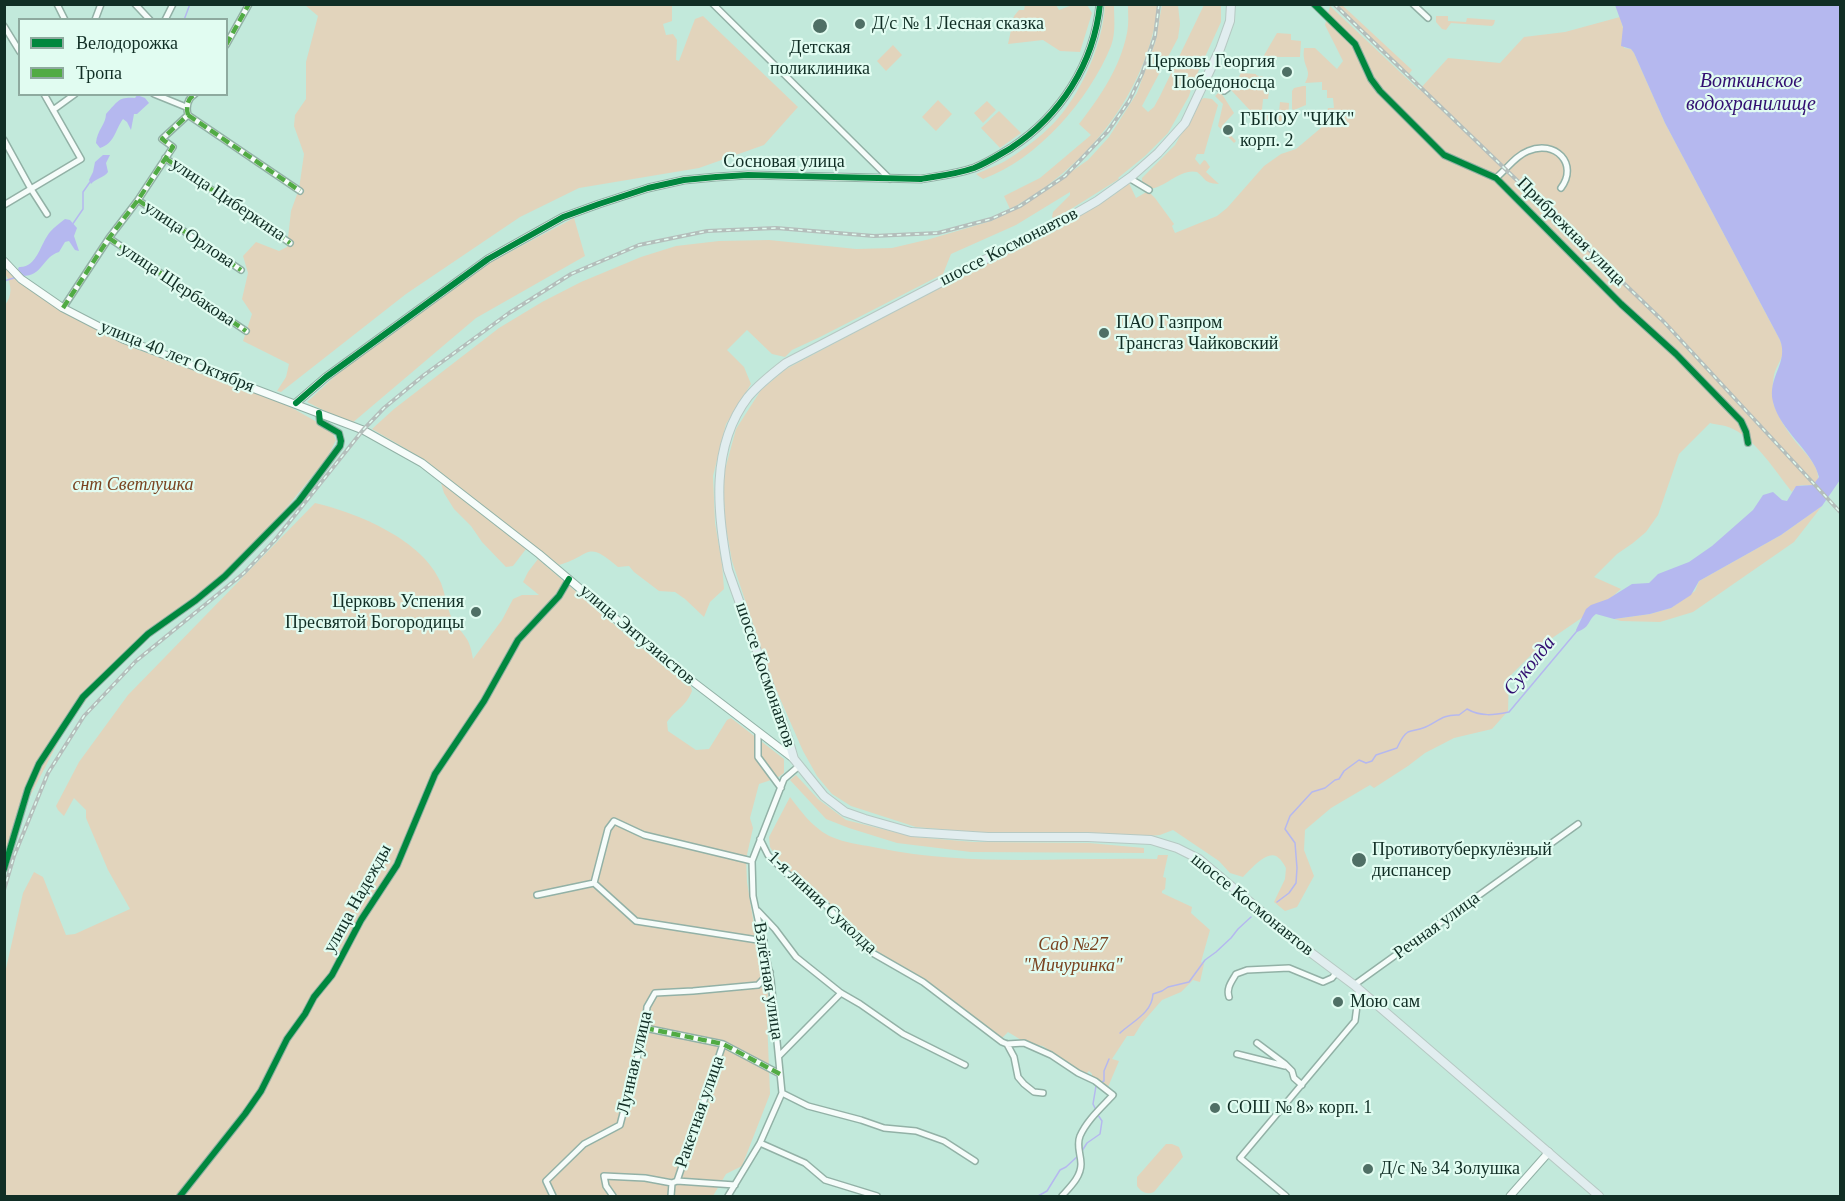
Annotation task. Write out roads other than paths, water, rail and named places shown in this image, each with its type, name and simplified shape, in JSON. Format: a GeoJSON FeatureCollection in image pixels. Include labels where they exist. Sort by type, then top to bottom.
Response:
{"type":"FeatureCollection","features":[{"type":"Feature","properties":{"kind":"main road","name":"шоссе Космонавтов"},"geometry":{"type":"LineString","coordinates":[[1231,4],[1230,21],[1220,50],[1185,123],[1158,153],[1129,178],[1097,201],[1052,227],[786,363],[748,397],[733,425],[723,453],[719,475],[718,502],[728,570],[794,759],[824,796],[845,812],[911,832],[988,837],[1088,837],[1151,840],[1177,848],[1199,859],[1306,949],[1356,987],[1599,1197]]}},
{"type":"Feature","properties":{"kind":"street"},"geometry":{"type":"LineString","coordinates":[[57,4],[64,18]]}},
{"type":"Feature","properties":{"kind":"street"},"geometry":{"type":"LineString","coordinates":[[135,4],[148,18]]}},
{"type":"Feature","properties":{"kind":"street"},"geometry":{"type":"LineString","coordinates":[[166,18],[173,4]]}},
{"type":"Feature","properties":{"kind":"street"},"geometry":{"type":"LineString","coordinates":[[228,41],[249,4]]}},
{"type":"Feature","properties":{"kind":"street"},"geometry":{"type":"LineString","coordinates":[[713,4],[890,178]]}},
{"type":"Feature","properties":{"kind":"street","name":"Сосновая улица"},"geometry":{"type":"LineString","coordinates":[[296,403],[326,377],[488,259],[563,217],[648,188],[684,180],[748,175],[921,179],[976,167],[1029,136],[1064,99],[1087,56],[1098,22],[1100,4]]}},
{"type":"Feature","properties":{"kind":"street","name":"Прибрежная улица"},"geometry":{"type":"LineString","coordinates":[[1314,4],[1355,44],[1371,79],[1380,91],[1444,155],[1496,178],[1741,421],[1748,443]]}},
{"type":"Feature","properties":{"kind":"street"},"geometry":{"type":"LineString","coordinates":[[1413,4],[1428,18]]}},
{"type":"Feature","properties":{"kind":"street"},"geometry":{"type":"LineString","coordinates":[[4,26],[18,49]]}},
{"type":"Feature","properties":{"kind":"street"},"geometry":{"type":"LineString","coordinates":[[1206,80],[1224,91],[1228,88]]}},
{"type":"Feature","properties":{"kind":"street"},"geometry":{"type":"LineString","coordinates":[[4,205],[81,159],[45,96]]}},
{"type":"Feature","properties":{"kind":"street"},"geometry":{"type":"LineString","coordinates":[[53,110],[72,96]]}},
{"type":"Feature","properties":{"kind":"street"},"geometry":{"type":"LineString","coordinates":[[159,96],[186,107]]}},
{"type":"Feature","properties":{"kind":"street"},"geometry":{"type":"LineString","coordinates":[[192,96],[186,107],[188,115],[300,191]]}},
{"type":"Feature","properties":{"kind":"street"},"geometry":{"type":"LineString","coordinates":[[63,308],[172,147],[162,139],[188,115]]}},
{"type":"Feature","properties":{"kind":"street"},"geometry":{"type":"LineString","coordinates":[[4,140],[47,214]]}},
{"type":"Feature","properties":{"kind":"street","name":"Прибрежная улица"},"geometry":{"type":"LineString","coordinates":[[1496,178],[1518,157],[1530,150],[1541,147],[1549,148],[1556,150],[1566,164],[1566,182],[1561,188]]}},
{"type":"Feature","properties":{"kind":"street","name":"улица Циберкина"},"geometry":{"type":"LineString","coordinates":[[165,158],[290,243]]}},
{"type":"Feature","properties":{"kind":"street"},"geometry":{"type":"LineString","coordinates":[[1129,178],[1149,190]]}},
{"type":"Feature","properties":{"kind":"street","name":"улица Орлова"},"geometry":{"type":"LineString","coordinates":[[138,200],[241,270]]}},
{"type":"Feature","properties":{"kind":"street","name":"улица Щербакова"},"geometry":{"type":"LineString","coordinates":[[109,238],[246,331]]}},
{"type":"Feature","properties":{"kind":"street","name":"улица 40 лет Октября"},"geometry":{"type":"LineString","coordinates":[[4,261],[19,277],[63,308],[123,339],[363,430]]}},
{"type":"Feature","properties":{"kind":"street"},"geometry":{"type":"LineString","coordinates":[[4,868],[28,789],[39,764],[83,697],[148,634],[225,576],[299,501],[340,446],[342,441],[339,434],[320,422],[319,413]]}},
{"type":"Feature","properties":{"kind":"street","name":"улица Энтузиастов"},"geometry":{"type":"LineString","coordinates":[[363,430],[422,463],[569,579],[662,658],[794,759]]}},
{"type":"Feature","properties":{"kind":"street","name":"улица Надежды"},"geometry":{"type":"LineString","coordinates":[[180,1197],[261,1091],[287,1039],[314,997],[332,975],[361,920],[397,865],[435,774],[484,701],[518,640],[559,596],[569,579]]}},
{"type":"Feature","properties":{"kind":"street"},"geometry":{"type":"LineString","coordinates":[[759,733],[758,757],[781,788]]}},
{"type":"Feature","properties":{"kind":"street","name":"Взлётная улица"},"geometry":{"type":"LineString","coordinates":[[728,1197],[760,1143],[782,1094],[770,972],[753,896],[752,861],[784,779],[800,766]]}},
{"type":"Feature","properties":{"kind":"street"},"geometry":{"type":"LineString","coordinates":[[594,883],[608,829],[614,821],[644,835],[752,861]]}},
{"type":"Feature","properties":{"kind":"street","name":"Речная улица"},"geometry":{"type":"LineString","coordinates":[[1356,987],[1578,824]]}},
{"type":"Feature","properties":{"kind":"street","name":"1-я линия Суколда"},"geometry":{"type":"LineString","coordinates":[[760,839],[768,855],[785,872],[824,902],[869,951],[923,982],[1007,1044],[1024,1043],[1051,1054],[1113,1095],[1095,1114],[1080,1136],[1078,1151],[1081,1164],[1076,1180],[1062,1197]]}},
{"type":"Feature","properties":{"kind":"street"},"geometry":{"type":"LineString","coordinates":[[537,895],[594,883]]}},
{"type":"Feature","properties":{"kind":"street"},"geometry":{"type":"LineString","coordinates":[[594,883],[636,921],[764,942]]}},
{"type":"Feature","properties":{"kind":"street"},"geometry":{"type":"LineString","coordinates":[[757,909],[796,957],[841,993],[903,1034],[965,1065]]}},
{"type":"Feature","properties":{"kind":"street"},"geometry":{"type":"LineString","coordinates":[[1229,997],[1229,985],[1236,974],[1246,970],[1289,968],[1323,982],[1332,978],[1336,972]]}},
{"type":"Feature","properties":{"kind":"street","name":"Лунная улица"},"geometry":{"type":"LineString","coordinates":[[553,1197],[546,1181],[584,1144],[620,1125],[645,1028],[647,1007],[655,993],[758,985],[770,972]]}},
{"type":"Feature","properties":{"kind":"street"},"geometry":{"type":"LineString","coordinates":[[1286,1197],[1240,1158],[1355,1021],[1356,987]]}},
{"type":"Feature","properties":{"kind":"street"},"geometry":{"type":"LineString","coordinates":[[779,1056],[841,993]]}},
{"type":"Feature","properties":{"kind":"street"},"geometry":{"type":"LineString","coordinates":[[645,1028],[723,1044],[780,1074]]}},
{"type":"Feature","properties":{"kind":"street"},"geometry":{"type":"LineString","coordinates":[[1257,1043],[1287,1066],[1294,1078],[1302,1085]]}},
{"type":"Feature","properties":{"kind":"street","name":"Ракетная улица"},"geometry":{"type":"LineString","coordinates":[[671,1197],[674,1182],[723,1044]]}},
{"type":"Feature","properties":{"kind":"street"},"geometry":{"type":"LineString","coordinates":[[1007,1044],[1014,1057],[1018,1077],[1023,1084],[1034,1092],[1043,1093]]}},
{"type":"Feature","properties":{"kind":"street"},"geometry":{"type":"LineString","coordinates":[[1238,1054],[1287,1066]]}},
{"type":"Feature","properties":{"kind":"street"},"geometry":{"type":"LineString","coordinates":[[782,1094],[808,1106],[884,1128],[916,1131],[944,1141],[975,1161]]}},
{"type":"Feature","properties":{"kind":"street"},"geometry":{"type":"LineString","coordinates":[[760,1143],[805,1163],[825,1180],[877,1197]]}},
{"type":"Feature","properties":{"kind":"street"},"geometry":{"type":"LineString","coordinates":[[1510,1197],[1549,1152]]}},
{"type":"Feature","properties":{"kind":"street"},"geometry":{"type":"LineString","coordinates":[[613,1197],[606,1186],[604,1176],[735,1185]]}},
{"type":"Feature","properties":{"kind":"water","name":"Воткинское водохранилище"},"geometry":{"type":"Polygon","coordinates":[[[1615,5],[1840,5],[1840,480],[1822,506],[1781,535],[1699,581],[1691,595],[1671,608],[1650,614],[1614,619],[1596,614],[1585,628],[1577,632],[1586,609],[1591,605],[1608,599],[1632,584],[1649,583],[1658,574],[1689,562],[1712,546],[1753,510],[1763,495],[1773,492],[1782,500],[1787,501],[1796,486],[1813,485],[1819,477],[1810,458],[1782,422],[1773,402],[1773,385],[1782,356],[1780,340],[1665,123],[1634,53],[1631,49],[1621,46],[1623,27],[1615,5]]]}},
{"type":"Feature","properties":{"kind":"water"},"geometry":{"type":"Polygon","coordinates":[[[140,96],[149,103],[134,114],[131,130],[123,119],[112,140],[100,148],[96,143],[106,114],[119,100],[140,96]]]}},
{"type":"Feature","properties":{"kind":"water"},"geometry":{"type":"Polygon","coordinates":[[[103,155],[110,155],[106,163],[108,172],[91,184],[89,180],[95,162],[103,155]]]}},
{"type":"Feature","properties":{"kind":"water"},"geometry":{"type":"Polygon","coordinates":[[[65,219],[70,220],[77,228],[74,236],[79,251],[75,250],[69,241],[65,242],[59,252],[49,258],[38,270],[21,276],[19,267],[30,264],[34,260],[50,232],[65,219]]]}},
{"type":"Feature","properties":{"kind":"waterway"},"geometry":{"type":"LineString","coordinates":[[185,18],[190,4]]}},
{"type":"Feature","properties":{"kind":"waterway"},"geometry":{"type":"LineString","coordinates":[[72,225],[83,209],[83,192],[90,182]]}},
{"type":"Feature","properties":{"kind":"waterway"},"geometry":{"type":"LineString","coordinates":[[4,281],[17,277]]}},
{"type":"Feature","properties":{"kind":"waterway","name":"Суколда"},"geometry":{"type":"LineString","coordinates":[[1277,902],[1289,893],[1296,883],[1295,843],[1285,829],[1290,816],[1312,792],[1325,788],[1339,779],[1344,771],[1359,760],[1366,763],[1372,761],[1376,755],[1397,748],[1408,732],[1423,728],[1443,717],[1459,715],[1467,709],[1488,715],[1509,712],[1577,631]]}},
{"type":"Feature","properties":{"kind":"waterway","name":"Суколда"},"geometry":{"type":"LineString","coordinates":[[1120,1033],[1146,1012],[1153,994],[1168,987],[1189,982],[1205,960],[1251,917]]}},
{"type":"Feature","properties":{"kind":"waterway","name":"Суколда"},"geometry":{"type":"LineString","coordinates":[[1099,1083],[1104,1081],[1104,1071],[1109,1059]]}},
{"type":"Feature","properties":{"kind":"waterway","name":"Суколда"},"geometry":{"type":"LineString","coordinates":[[1096,1086],[1093,1104],[1096,1110]]}},
{"type":"Feature","properties":{"kind":"waterway","name":"Суколда"},"geometry":{"type":"LineString","coordinates":[[1082,1151],[1087,1143],[1100,1134],[1102,1121],[1098,1115]]}},
{"type":"Feature","properties":{"kind":"waterway","name":"Суколда"},"geometry":{"type":"LineString","coordinates":[[1038,1196],[1047,1191],[1060,1170],[1079,1155]]}},
{"type":"Feature","properties":{"kind":"railway"},"geometry":{"type":"LineString","coordinates":[[4,890],[14,856],[48,773],[84,716],[136,661],[244,573],[275,540],[363,430],[384,408],[424,375],[509,313],[571,274],[639,245],[707,231],[776,228],[874,236],[938,233],[991,219],[1020,206],[1065,176],[1108,131],[1129,101],[1142,74],[1155,36],[1159,4]]}},
{"type":"Feature","properties":{"kind":"railway"},"geometry":{"type":"LineString","coordinates":[[1334,4],[1664,322],[1840,512]]}},
{"type":"Feature","properties":{"kind":"place","name":"Д/с № 1 Лесная сказка"},"geometry":{"type":"Point","coordinates":[860,24]}},
{"type":"Feature","properties":{"kind":"place","name":"Детская поликлиника"},"geometry":{"type":"Point","coordinates":[820,26]}},
{"type":"Feature","properties":{"kind":"place","name":"Церковь Георгия Победоносца"},"geometry":{"type":"Point","coordinates":[1287,72]}},
{"type":"Feature","properties":{"kind":"place","name":"ГБПОУ \"ЧИК\" корп. 2"},"geometry":{"type":"Point","coordinates":[1228,130]}},
{"type":"Feature","properties":{"kind":"place","name":"ПАО Газпром Трансгаз Чайковский"},"geometry":{"type":"Point","coordinates":[1104,333]}},
{"type":"Feature","properties":{"kind":"place","name":"Церковь Успения Пресвятой Богородицы"},"geometry":{"type":"Point","coordinates":[476,612]}},
{"type":"Feature","properties":{"kind":"place","name":"Противотуберкулёзный диспансер"},"geometry":{"type":"Point","coordinates":[1359,860]}},
{"type":"Feature","properties":{"kind":"place","name":"Мою сам"},"geometry":{"type":"Point","coordinates":[1338,1002]}},
{"type":"Feature","properties":{"kind":"place","name":"СОШ № 8» корп. 1"},"geometry":{"type":"Point","coordinates":[1215,1108]}},
{"type":"Feature","properties":{"kind":"place","name":"Д/с № 34 Золушка"},"geometry":{"type":"Point","coordinates":[1368,1169]}},
{"type":"Feature","properties":{"kind":"park label","name":"снт Светлушка"},"geometry":{"type":"Point","coordinates":[133,485]}},
{"type":"Feature","properties":{"kind":"park label","name":"Сад №27 \"Мичуринка\""},"geometry":{"type":"Point","coordinates":[1073,955]}}]}
